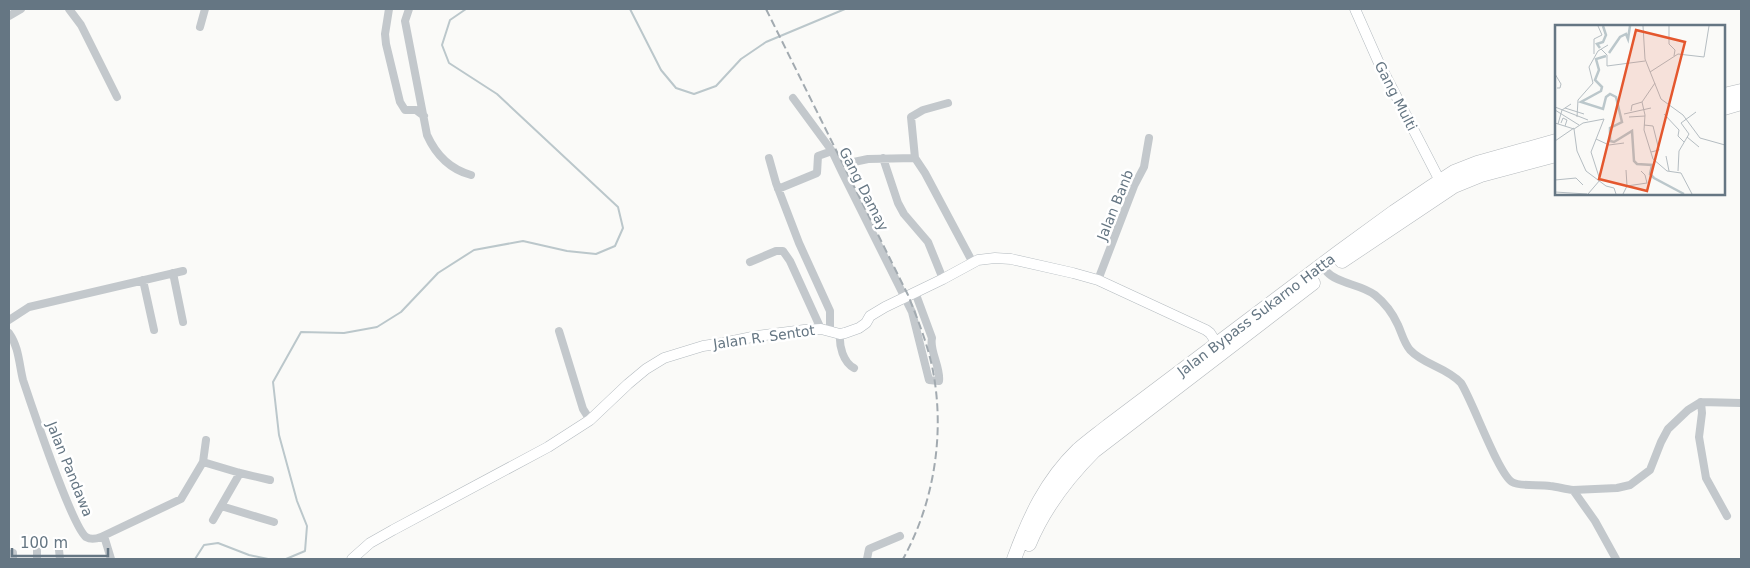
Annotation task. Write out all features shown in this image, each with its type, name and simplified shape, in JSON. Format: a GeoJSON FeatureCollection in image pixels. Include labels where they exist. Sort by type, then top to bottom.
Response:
{"type":"FeatureCollection","features":[{"type":"Feature","properties":{"kind":"highway"},"geometry":{"type":"LineString","coordinates":[[1725,95],[1741,91]]}},
{"type":"Feature","properties":{"kind":"highway"},"geometry":{"type":"LineString","coordinates":[[1725,108],[1741,103]]}},
{"type":"Feature","properties":{"kind":"highway","name":"Jalan Bypass Sukarno Hatta"},"geometry":{"type":"LineString","coordinates":[[1024,559],[1052,500],[1071,474],[1094,451],[1220,348],[1394,212],[1454,172],[1477,163],[1555,141]]}},
{"type":"Feature","properties":{"kind":"highway","name":"Jalan Bypass Sukarno Hatta"},"geometry":{"type":"LineString","coordinates":[[1014,559],[1029,519],[1042,495],[1078,450],[1220,348],[1282,309],[1327,272],[1381,234],[1454,186],[1481,175],[1555,154]]}},
{"type":"Feature","properties":{"kind":"street"},"geometry":{"type":"LineString","coordinates":[[9,16],[21,9]]}},
{"type":"Feature","properties":{"kind":"street"},"geometry":{"type":"LineString","coordinates":[[69,9],[81,25],[117,97]]}},
{"type":"Feature","properties":{"kind":"street"},"geometry":{"type":"LineString","coordinates":[[200,27],[205,9]]}},
{"type":"Feature","properties":{"kind":"street"},"geometry":{"type":"LineString","coordinates":[[389,9],[385,34],[386,44],[400,102],[405,110],[416,110],[424,116]]}},
{"type":"Feature","properties":{"kind":"street"},"geometry":{"type":"LineString","coordinates":[[409,9],[405,21],[427,135],[434,150],[460,172],[471,175]]}},
{"type":"Feature","properties":{"kind":"street","name":"Gang Multi"},"geometry":{"type":"LineString","coordinates":[[1355,9],[1378,62],[1440,181]]}},
{"type":"Feature","properties":{"kind":"street","name":"Gang Damay"},"geometry":{"type":"LineString","coordinates":[[793,98],[832,152],[912,312],[929,380],[939,381],[931,342],[932,338],[915,292]]}},
{"type":"Feature","properties":{"kind":"street"},"geometry":{"type":"LineString","coordinates":[[948,103],[923,110],[911,117],[915,158],[926,174],[973,263]]}},
{"type":"Feature","properties":{"kind":"street","name":"Jalan Banb"},"geometry":{"type":"LineString","coordinates":[[1098,280],[1134,186],[1144,167],[1149,138]]}},
{"type":"Feature","properties":{"kind":"street"},"geometry":{"type":"LineString","coordinates":[[778,189],[817,173],[818,156],[832,152]]}},
{"type":"Feature","properties":{"kind":"street"},"geometry":{"type":"LineString","coordinates":[[769,158],[778,189],[799,243],[830,311],[830,331]]}},
{"type":"Feature","properties":{"kind":"street"},"geometry":{"type":"LineString","coordinates":[[883,158],[898,203],[904,214],[928,242],[943,279]]}},
{"type":"Feature","properties":{"kind":"street"},"geometry":{"type":"LineString","coordinates":[[849,163],[868,159],[915,158]]}},
{"type":"Feature","properties":{"kind":"street"},"geometry":{"type":"LineString","coordinates":[[750,262],[776,251],[783,251],[847,362],[854,368]]}},
{"type":"Feature","properties":{"kind":"street","name":"Jalan R. Sentot"},"geometry":{"type":"LineString","coordinates":[[352,559],[370,543],[548,447],[590,420],[628,384],[646,369],[664,358],[703,346],[794,331],[830,331],[859,328],[866,323],[870,316],[973,263],[985,259],[1011,259],[1098,280],[1206,330],[1220,348]]}},
{"type":"Feature","properties":{"kind":"street"},"geometry":{"type":"LineString","coordinates":[[9,320],[29,307],[183,271]]}},
{"type":"Feature","properties":{"kind":"street"},"geometry":{"type":"LineString","coordinates":[[1327,272],[1335,278],[1364,287],[1377,296],[1395,318],[1408,348],[1417,356],[1454,376],[1461,383],[1495,455],[1512,482],[1517,484],[1573,490],[1630,486],[1653,466],[1661,442],[1668,429],[1688,410],[1700,402],[1741,403]]}},
{"type":"Feature","properties":{"kind":"street"},"geometry":{"type":"LineString","coordinates":[[173,273],[183,322]]}},
{"type":"Feature","properties":{"kind":"street"},"geometry":{"type":"LineString","coordinates":[[143,280],[154,330]]}},
{"type":"Feature","properties":{"kind":"street"},"geometry":{"type":"LineString","coordinates":[[559,331],[583,409],[590,420]]}},
{"type":"Feature","properties":{"kind":"street","name":"Jalan Pandawa"},"geometry":{"type":"LineString","coordinates":[[9,333],[15,345],[27,393],[82,532],[87,537],[96,539],[104,536]]}},
{"type":"Feature","properties":{"kind":"street"},"geometry":{"type":"LineString","coordinates":[[1700,402],[1702,413],[1699,437],[1706,478],[1727,516]]}},
{"type":"Feature","properties":{"kind":"street"},"geometry":{"type":"LineString","coordinates":[[111,559],[104,536],[181,499],[203,462],[206,440]]}},
{"type":"Feature","properties":{"kind":"street"},"geometry":{"type":"LineString","coordinates":[[203,462],[270,480]]}},
{"type":"Feature","properties":{"kind":"street"},"geometry":{"type":"LineString","coordinates":[[213,520],[240,473]]}},
{"type":"Feature","properties":{"kind":"street"},"geometry":{"type":"LineString","coordinates":[[1573,490],[1595,522],[1615,559]]}},
{"type":"Feature","properties":{"kind":"street"},"geometry":{"type":"LineString","coordinates":[[221,506],[274,522]]}},
{"type":"Feature","properties":{"kind":"street"},"geometry":{"type":"LineString","coordinates":[[867,559],[869,549],[900,536]]}},
{"type":"Feature","properties":{"kind":"street"},"geometry":{"type":"LineString","coordinates":[[59,550],[60,559]]}},
{"type":"Feature","properties":{"kind":"waterway"},"geometry":{"type":"LineString","coordinates":[[286,559],[305,551],[307,526],[297,501],[279,435],[273,382],[301,332],[344,333],[377,327],[401,312],[438,273],[474,250],[523,241],[567,251],[596,254],[615,246],[623,228],[618,207],[497,94],[449,63],[442,45],[450,20],[466,9]]}},
{"type":"Feature","properties":{"kind":"waterway"},"geometry":{"type":"LineString","coordinates":[[630,9],[661,70],[676,88],[694,94],[716,86],[741,59],[766,42],[845,9]]}},
{"type":"Feature","properties":{"kind":"waterway"},"geometry":{"type":"LineString","coordinates":[[195,559],[204,545],[218,543],[249,555],[268,559]]}},
{"type":"Feature","properties":{"kind":"railway"},"geometry":{"type":"LineString","coordinates":[[766,9],[908,295],[931,361],[938,419],[934,468],[922,515],[903,559]]}}]}
